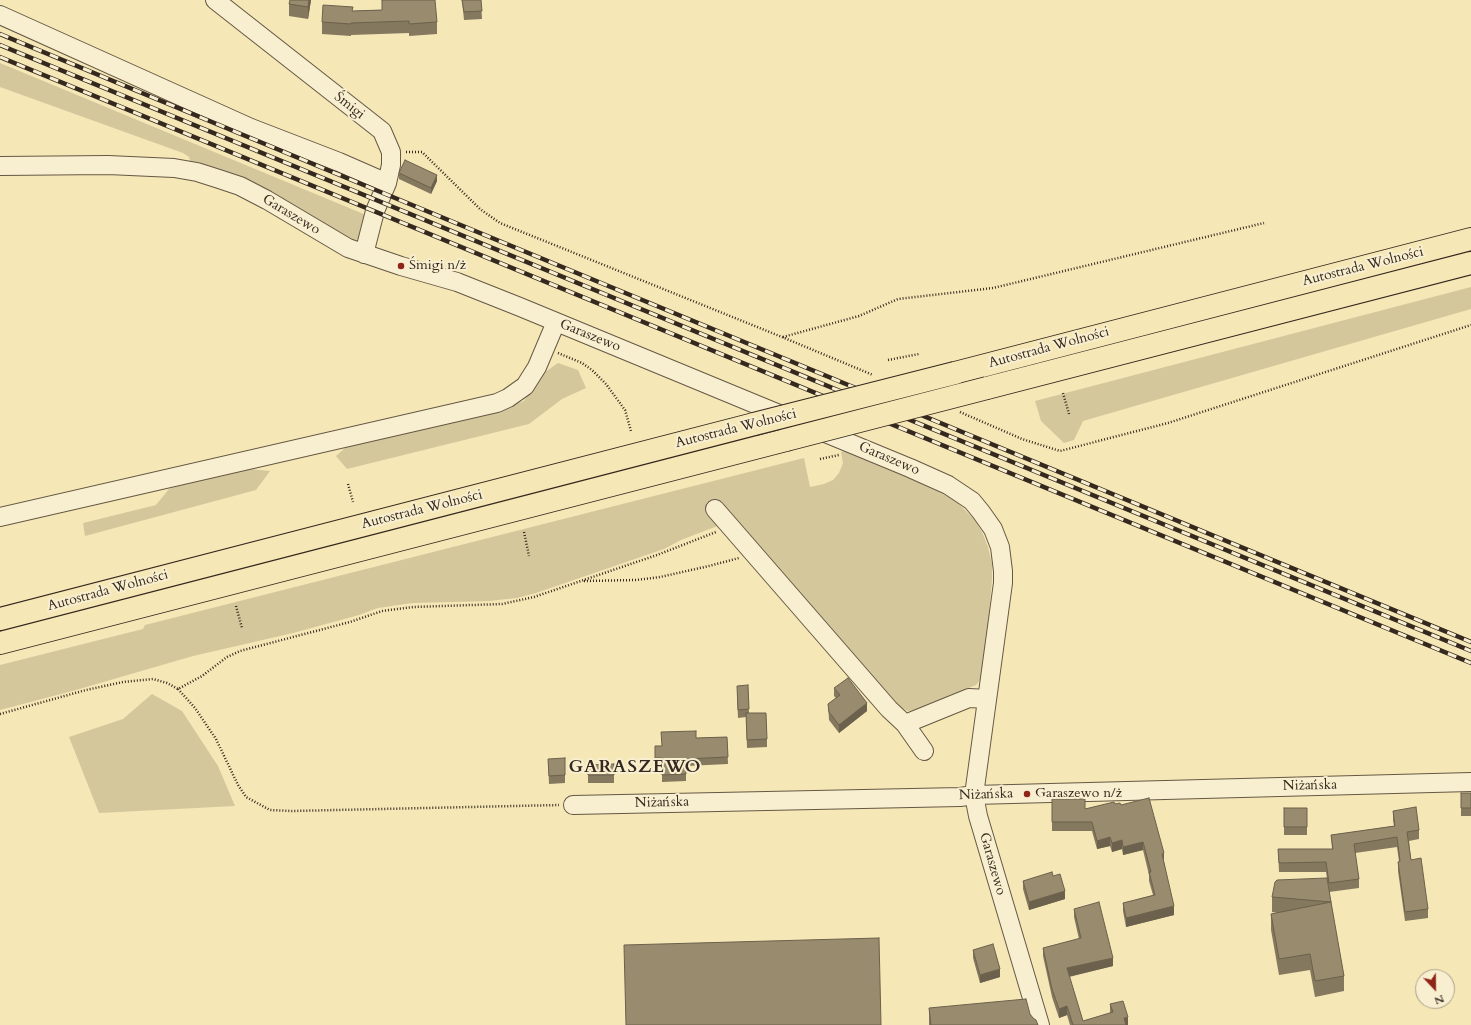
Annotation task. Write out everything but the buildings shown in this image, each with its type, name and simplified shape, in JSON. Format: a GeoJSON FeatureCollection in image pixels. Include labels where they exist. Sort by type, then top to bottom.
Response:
{"type":"FeatureCollection","features":[{"type":"Feature","properties":{"kind":"highway","name":"Autostrada Wolności"},"geometry":{"type":"LineString","coordinates":[[0,619],[1471,239]]}},
{"type":"Feature","properties":{"kind":"highway","name":"Autostrada Wolności"},"geometry":{"type":"LineString","coordinates":[[0,643],[1471,263]]}},
{"type":"Feature","properties":{"kind":"street","name":"Śmigi"},"geometry":{"type":"LineString","coordinates":[[215,0],[382,131],[391,152],[391,165],[387,183],[375,211],[364,254]]}},
{"type":"Feature","properties":{"kind":"street"},"geometry":{"type":"LineString","coordinates":[[0,15],[251,128],[339,162],[387,183]]}},
{"type":"Feature","properties":{"kind":"street","name":"Garaszewo"},"geometry":{"type":"LineString","coordinates":[[0,166],[108,165],[174,168],[197,172],[240,186],[284,209],[332,240],[348,248],[457,282],[556,322],[910,468],[948,485],[972,502],[993,529],[1000,547],[1003,571],[1003,583],[974,795],[978,816],[1040,1025]]}},
{"type":"Feature","properties":{"kind":"street"},"geometry":{"type":"LineString","coordinates":[[0,517],[487,406],[508,398],[525,386],[537,367],[556,322]]}},
{"type":"Feature","properties":{"kind":"street"},"geometry":{"type":"LineString","coordinates":[[714,509],[889,709],[905,724],[924,751]]}},
{"type":"Feature","properties":{"kind":"street"},"geometry":{"type":"LineString","coordinates":[[905,724],[969,698],[987,699]]}},
{"type":"Feature","properties":{"kind":"street","name":"Niżańska"},"geometry":{"type":"LineString","coordinates":[[573,805],[944,797],[1471,782]]}},
{"type":"Feature","properties":{"kind":"path"},"geometry":{"type":"LineString","coordinates":[[391,152],[422,152],[480,209],[500,223],[876,376]]}},
{"type":"Feature","properties":{"kind":"path"},"geometry":{"type":"LineString","coordinates":[[782,337],[859,316],[898,299],[993,288],[1264,223]]}},
{"type":"Feature","properties":{"kind":"path"},"geometry":{"type":"LineString","coordinates":[[956,411],[1022,438],[1060,451],[1168,422],[1471,325]]}},
{"type":"Feature","properties":{"kind":"path"},"geometry":{"type":"LineString","coordinates":[[545,347],[582,364],[597,375],[625,410],[631,431]]}},
{"type":"Feature","properties":{"kind":"path"},"geometry":{"type":"LineString","coordinates":[[888,360],[919,354]]}},
{"type":"Feature","properties":{"kind":"path"},"geometry":{"type":"LineString","coordinates":[[1063,392],[1069,414]]}},
{"type":"Feature","properties":{"kind":"path"},"geometry":{"type":"LineString","coordinates":[[820,459],[842,454]]}},
{"type":"Feature","properties":{"kind":"path"},"geometry":{"type":"LineString","coordinates":[[348,484],[353,502]]}},
{"type":"Feature","properties":{"kind":"path"},"geometry":{"type":"LineString","coordinates":[[178,689],[202,676],[227,657],[240,651],[350,622],[382,610],[413,607],[502,604],[534,597],[658,555],[712,533],[732,530]]}},
{"type":"Feature","properties":{"kind":"path"},"geometry":{"type":"LineString","coordinates":[[524,532],[529,556]]}},
{"type":"Feature","properties":{"kind":"path"},"geometry":{"type":"LineString","coordinates":[[581,582],[636,580],[660,577],[735,560],[752,552]]}},
{"type":"Feature","properties":{"kind":"path"},"geometry":{"type":"LineString","coordinates":[[236,606],[242,628]]}},
{"type":"Feature","properties":{"kind":"path"},"geometry":{"type":"LineString","coordinates":[[0,714],[86,690],[123,682],[153,679],[167,682],[178,689],[195,708],[216,739],[238,785],[246,797],[270,810],[300,811],[573,805]]}},
{"type":"Feature","properties":{"kind":"shaded area"},"geometry":{"type":"Polygon","coordinates":[[[0,63],[366,215],[360,238],[351,242],[188,163],[190,160],[189,157],[183,153],[0,87],[0,63]]]}},
{"type":"Feature","properties":{"kind":"shaded area"},"geometry":{"type":"Polygon","coordinates":[[[1471,287],[1471,309],[1083,421],[1074,440],[1064,443],[1041,421],[1035,401],[1471,287]]]}},
{"type":"Feature","properties":{"kind":"shaded area"},"geometry":{"type":"Polygon","coordinates":[[[558,363],[578,370],[586,388],[562,399],[529,424],[347,469],[336,456],[346,447],[492,413],[524,401],[541,375],[558,363]]]}},
{"type":"Feature","properties":{"kind":"shaded area"},"geometry":{"type":"Polygon","coordinates":[[[700,448],[702,453],[0,634],[0,628],[700,448]]]}},
{"type":"Feature","properties":{"kind":"shaded area"},"geometry":{"type":"Polygon","coordinates":[[[845,451],[903,475],[951,498],[974,519],[982,532],[988,547],[992,564],[992,580],[987,636],[980,680],[976,685],[914,710],[908,711],[903,709],[897,705],[720,525],[681,540],[664,549],[536,593],[517,598],[489,601],[413,603],[378,608],[359,615],[293,633],[193,656],[76,690],[0,710],[0,665],[143,629],[145,625],[804,458],[810,487],[824,484],[833,480],[839,473],[843,463],[841,452],[845,451]]]}},
{"type":"Feature","properties":{"kind":"shaded area"},"geometry":{"type":"Polygon","coordinates":[[[240,468],[270,471],[256,490],[85,536],[83,523],[156,505],[169,489],[198,479],[240,468]]]}},
{"type":"Feature","properties":{"kind":"shaded area"},"geometry":{"type":"Polygon","coordinates":[[[152,694],[182,711],[218,766],[235,806],[99,813],[69,737],[123,719],[152,694]]]}},
{"type":"Feature","properties":{"kind":"railway"},"geometry":{"type":"LineString","coordinates":[[0,34],[1471,642]]}},
{"type":"Feature","properties":{"kind":"railway"},"geometry":{"type":"LineString","coordinates":[[0,45],[1471,651]]}},
{"type":"Feature","properties":{"kind":"railway"},"geometry":{"type":"LineString","coordinates":[[0,57],[1471,663]]}},
{"type":"Feature","properties":{"kind":"place","name":"Śmigi n/ż"},"geometry":{"type":"Point","coordinates":[401,266]}},
{"type":"Feature","properties":{"kind":"place","name":"Garaszewo n/ż"},"geometry":{"type":"Point","coordinates":[1027,794]}},
{"type":"Feature","properties":{"kind":"district","name":"GARASZEWO"},"geometry":{"type":"Point","coordinates":[635,768]}}]}
